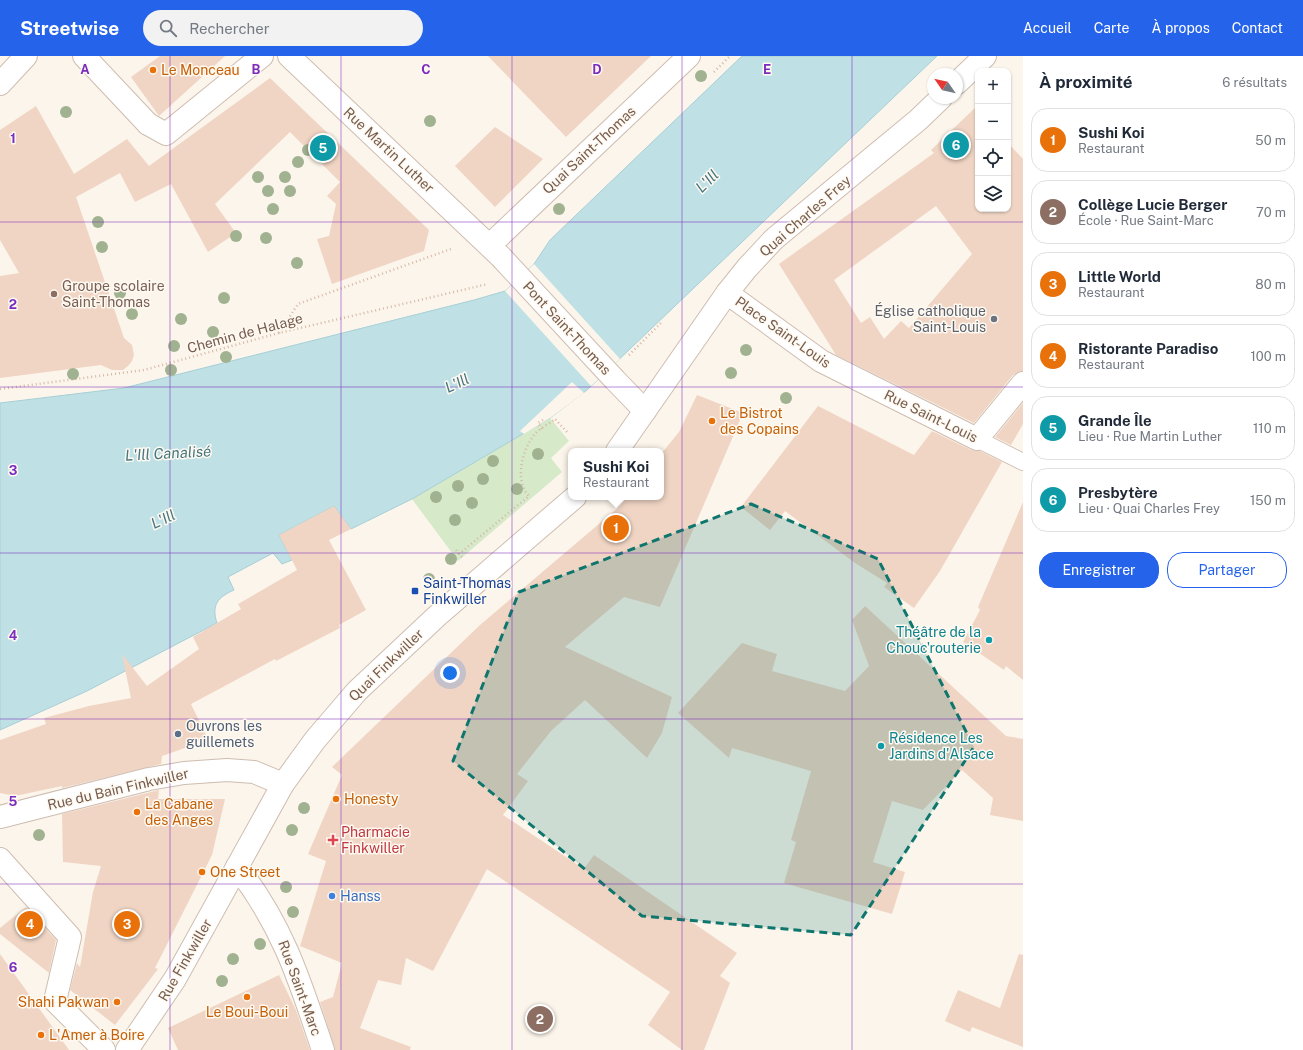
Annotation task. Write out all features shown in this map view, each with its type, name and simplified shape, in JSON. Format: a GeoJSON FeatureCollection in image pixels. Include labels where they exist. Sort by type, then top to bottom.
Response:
{"type":"FeatureCollection","features":[{"type":"Feature","properties":{"kind":"street"},"geometry":{"type":"LineString","coordinates":[[0,84],[26,56]]}},
{"type":"Feature","properties":{"kind":"street"},"geometry":{"type":"LineString","coordinates":[[84,56],[148,124],[166,134],[262,56]]}},
{"type":"Feature","properties":{"kind":"street","name":"Rue Martin Luther"},"geometry":{"type":"LineString","coordinates":[[289,56],[495,251]]}},
{"type":"Feature","properties":{"kind":"street","name":"Quai Saint-Thomas"},"geometry":{"type":"LineString","coordinates":[[495,251],[689,56]]}},
{"type":"Feature","properties":{"kind":"street"},"geometry":{"type":"LineString","coordinates":[[963,77],[985,56]]}},
{"type":"Feature","properties":{"kind":"street","name":"Quai Charles Frey"},"geometry":{"type":"LineString","coordinates":[[645,410],[727,293],[774,239],[918,120],[935,104]]}},
{"type":"Feature","properties":{"kind":"street","name":"Pont Saint-Thomas"},"geometry":{"type":"LineString","coordinates":[[495,251],[615,380],[645,410]]}},
{"type":"Feature","properties":{"kind":"street","name":"Place Saint-Louis"},"geometry":{"type":"LineString","coordinates":[[727,293],[785,336],[839,371]]}},
{"type":"Feature","properties":{"kind":"street","name":"Rue Saint-Louis"},"geometry":{"type":"LineString","coordinates":[[839,371],[977,439]]}},
{"type":"Feature","properties":{"kind":"street"},"geometry":{"type":"LineString","coordinates":[[977,439],[1023,383]]}},
{"type":"Feature","properties":{"kind":"street"},"geometry":{"type":"LineString","coordinates":[[620,448],[645,410]]}},
{"type":"Feature","properties":{"kind":"street","name":"Quai Finkwiller"},"geometry":{"type":"LineString","coordinates":[[237,867],[283,784],[315,740],[358,691],[437,616],[572,500]]}},
{"type":"Feature","properties":{"kind":"street","name":"Rue du Bain Finkwiller"},"geometry":{"type":"LineString","coordinates":[[0,817],[141,781],[184,773],[227,770],[254,772],[283,784]]}},
{"type":"Feature","properties":{"kind":"street"},"geometry":{"type":"LineString","coordinates":[[0,859],[70,937],[55,1001],[104,1050]]}},
{"type":"Feature","properties":{"kind":"street","name":"Rue Finkwiller"},"geometry":{"type":"LineString","coordinates":[[127,1050],[176,979],[237,867]]}},
{"type":"Feature","properties":{"kind":"street","name":"Rue Saint-Marc"},"geometry":{"type":"LineString","coordinates":[[237,867],[257,893],[282,938],[297,973],[323,1050]]}},
{"type":"Feature","properties":{"kind":"lane","name":"Rue Saint-Louis"},"geometry":{"type":"LineString","coordinates":[[977,439],[1023,462]]}},
{"type":"Feature","properties":{"kind":"path"},"geometry":{"type":"LineString","coordinates":[[279,333],[298,304],[443,252]]}},
{"type":"Feature","properties":{"kind":"path","name":"Chemin de Halage"},"geometry":{"type":"LineString","coordinates":[[0,389],[144,370],[279,333],[492,283]]}},
{"type":"Feature","properties":{"kind":"path"},"geometry":{"type":"LineString","coordinates":[[625,359],[661,323]]}},
{"type":"Feature","properties":{"kind":"path"},"geometry":{"type":"LineString","coordinates":[[459,554],[529,496],[522,485],[522,462],[535,434],[555,419],[567,432]]}},
{"type":"Feature","properties":{"kind":"path"},"geometry":{"type":"LineString","coordinates":[[542,420],[538,423],[542,429]]}},
{"type":"Feature","properties":{"kind":"path"},"geometry":{"type":"LineString","coordinates":[[456,550],[465,560]]}},
{"type":"Feature","properties":{"kind":"highlighted area"},"geometry":{"type":"Polygon","coordinates":[[[751,504],[878,559],[974,747],[851,935],[642,916],[453,761],[519,592],[751,504]]]}},
{"type":"Feature","properties":{"kind":"green space"},"geometry":{"type":"Polygon","coordinates":[[[550,418],[569,441],[551,458],[562,472],[458,561],[412,499],[550,418]]]}},
{"type":"Feature","properties":{"kind":"water"},"geometry":{"type":"Polygon","coordinates":[[[742,56],[937,56],[587,390],[550,418],[412,499],[351,529],[334,506],[279,535],[292,560],[282,564],[273,553],[228,577],[234,590],[217,602],[215,617],[217,623],[87,691],[0,730],[0,403],[124,388],[505,291],[534,264],[550,240],[742,56]]]}},
{"type":"Feature","properties":{"kind":"pier"},"geometry":{"type":"Polygon","coordinates":[[[534,264],[620,359],[591,386],[505,291],[534,264]]]}},
{"type":"Feature","properties":{"kind":"pier"},"geometry":{"type":"Polygon","coordinates":[[[572,382],[584,393],[550,418],[524,434],[520,431],[572,382]]]}},
{"type":"Feature","properties":{"kind":"building"},"geometry":{"type":"Polygon","coordinates":[[[160,56],[225,56],[159,116],[131,77],[160,56]]]}},
{"type":"Feature","properties":{"kind":"building"},"geometry":{"type":"Polygon","coordinates":[[[488,56],[651,56],[566,137],[488,56]]]}},
{"type":"Feature","properties":{"kind":"building"},"geometry":{"type":"Polygon","coordinates":[[[270,78],[429,230],[424,251],[332,284],[317,239],[329,236],[336,204],[327,196],[340,182],[290,132],[215,204],[236,233],[208,252],[171,184],[135,202],[120,173],[76,197],[124,338],[132,345],[134,355],[132,361],[123,370],[112,370],[101,365],[0,378],[0,276],[19,273],[0,240],[0,130],[36,106],[74,174],[127,139],[149,166],[270,78]]]}},
{"type":"Feature","properties":{"kind":"building"},"geometry":{"type":"Polygon","coordinates":[[[975,108],[975,212],[1011,212],[1011,146],[1023,159],[1023,371],[1013,375],[974,423],[836,355],[779,264],[934,153],[931,150],[975,108]],[[936,206],[834,280],[861,323],[870,317],[884,339],[901,321],[909,328],[972,254],[936,206]]]}},
{"type":"Feature","properties":{"kind":"building"},"geometry":{"type":"Polygon","coordinates":[[[495,127],[543,159],[495,207],[455,166],[495,127]]]}},
{"type":"Feature","properties":{"kind":"building"},"geometry":{"type":"Polygon","coordinates":[[[697,395],[743,413],[660,607],[624,597],[565,647],[672,697],[662,733],[647,758],[585,700],[551,731],[517,774],[528,781],[503,815],[584,869],[594,855],[737,953],[720,976],[730,983],[704,1050],[682,1050],[648,1025],[670,992],[487,869],[433,971],[406,958],[401,985],[378,980],[360,1028],[411,1047],[410,1050],[335,1050],[320,1002],[333,997],[342,963],[300,946],[326,861],[308,854],[342,775],[332,767],[480,625],[620,506],[625,500],[664,500],[664,450],[679,432],[697,395]]]}},
{"type":"Feature","properties":{"kind":"building"},"geometry":{"type":"Polygon","coordinates":[[[1023,403],[1023,424],[1011,445],[995,437],[1023,403]]]}},
{"type":"Feature","properties":{"kind":"building"},"geometry":{"type":"Polygon","coordinates":[[[818,406],[914,455],[932,431],[971,450],[980,451],[1002,462],[940,571],[914,608],[884,587],[887,583],[855,563],[785,511],[770,530],[741,507],[818,406]]]}},
{"type":"Feature","properties":{"kind":"building"},"geometry":{"type":"Polygon","coordinates":[[[1023,502],[1023,680],[1006,666],[1004,670],[963,642],[980,610],[978,607],[1023,502]]]}},
{"type":"Feature","properties":{"kind":"building"},"geometry":{"type":"Polygon","coordinates":[[[334,506],[351,529],[329,540],[366,610],[339,625],[340,628],[276,661],[275,659],[191,704],[207,737],[188,747],[162,756],[161,764],[62,788],[62,786],[15,796],[0,793],[0,740],[46,724],[44,718],[89,706],[131,698],[122,654],[147,686],[199,649],[193,637],[241,609],[238,604],[297,570],[279,535],[334,506]]]}},
{"type":"Feature","properties":{"kind":"building","name":"Résidence Les Jardins d'Alsace"},"geometry":{"type":"Polygon","coordinates":[[[865,606],[1006,736],[1023,739],[1023,821],[990,815],[993,798],[962,770],[923,810],[892,801],[873,862],[905,872],[892,914],[784,883],[796,842],[791,840],[811,771],[732,748],[729,758],[678,713],[742,643],[777,654],[772,671],[845,691],[869,666],[852,620],[865,606]]]}},
{"type":"Feature","properties":{"kind":"building"},"geometry":{"type":"Polygon","coordinates":[[[159,790],[158,799],[225,799],[212,855],[155,968],[158,969],[115,1025],[70,990],[77,963],[80,967],[93,892],[101,866],[63,862],[62,814],[159,790]]]}},
{"type":"Feature","properties":{"kind":"building"},"geometry":{"type":"Polygon","coordinates":[[[26,907],[56,940],[49,973],[0,934],[0,928],[26,907]]]}},
{"type":"Feature","properties":{"kind":"building"},"geometry":{"type":"Polygon","coordinates":[[[0,954],[69,1050],[0,1050],[0,954]]]}},
{"type":"Feature","properties":{"kind":"building"},"geometry":{"type":"Polygon","coordinates":[[[1019,954],[1023,955],[1023,1047],[972,1027],[970,1032],[945,1021],[958,990],[1000,1008],[1019,954]]]}},
{"type":"Feature","properties":{"kind":"building"},"geometry":{"type":"Polygon","coordinates":[[[279,975],[296,1010],[310,1050],[178,1050],[168,1028],[279,975]]]}},
{"type":"Feature","properties":{"kind":"place","name":"Le Monceau"},"geometry":{"type":"Point","coordinates":[153,70]}},
{"type":"Feature","properties":{"kind":"place","name":"Presbytère"},"geometry":{"type":"Point","coordinates":[956,145]}},
{"type":"Feature","properties":{"kind":"place","name":"Grande Île"},"geometry":{"type":"Point","coordinates":[323,148]}},
{"type":"Feature","properties":{"kind":"place","name":"Groupe scolaire Saint-Thomas"},"geometry":{"type":"Point","coordinates":[54,294]}},
{"type":"Feature","properties":{"kind":"place","name":"Église catholique Saint-Louis"},"geometry":{"type":"Point","coordinates":[994,319]}},
{"type":"Feature","properties":{"kind":"place","name":"Le Bistrot des Copains"},"geometry":{"type":"Point","coordinates":[712,421]}},
{"type":"Feature","properties":{"kind":"place","name":"Sushi Koi"},"geometry":{"type":"Point","coordinates":[616,528]}},
{"type":"Feature","properties":{"kind":"place","name":"Saint-Thomas Finkwiller"},"geometry":{"type":"Point","coordinates":[415,591]}},
{"type":"Feature","properties":{"kind":"place","name":"Théâtre de la Chouc'routerie"},"geometry":{"type":"Point","coordinates":[989,640]}},
{"type":"Feature","properties":{"kind":"place","name":"Ouvrons les guillemets"},"geometry":{"type":"Point","coordinates":[178,734]}},
{"type":"Feature","properties":{"kind":"place","name":"Résidence Les Jardins d'Alsace"},"geometry":{"type":"Point","coordinates":[881,746]}},
{"type":"Feature","properties":{"kind":"place","name":"Honesty"},"geometry":{"type":"Point","coordinates":[336,799]}},
{"type":"Feature","properties":{"kind":"place","name":"La Cabane des Anges"},"geometry":{"type":"Point","coordinates":[137,812]}},
{"type":"Feature","properties":{"kind":"place","name":"Pharmacie Finkwiller"},"geometry":{"type":"Point","coordinates":[333,840]}},
{"type":"Feature","properties":{"kind":"place","name":"One Street"},"geometry":{"type":"Point","coordinates":[202,872]}},
{"type":"Feature","properties":{"kind":"place","name":"Hanss"},"geometry":{"type":"Point","coordinates":[332,896]}},
{"type":"Feature","properties":{"kind":"place","name":"Ristorante Paradiso"},"geometry":{"type":"Point","coordinates":[30,924]}},
{"type":"Feature","properties":{"kind":"place","name":"Little World"},"geometry":{"type":"Point","coordinates":[127,924]}},
{"type":"Feature","properties":{"kind":"place","name":"Le Boui-Boui"},"geometry":{"type":"Point","coordinates":[247,997]}},
{"type":"Feature","properties":{"kind":"place","name":"Shahi Pakwan"},"geometry":{"type":"Point","coordinates":[117,1002]}},
{"type":"Feature","properties":{"kind":"place","name":"Collège Lucie Berger"},"geometry":{"type":"Point","coordinates":[540,1019]}},
{"type":"Feature","properties":{"kind":"place","name":"L'Amer à Boire"},"geometry":{"type":"Point","coordinates":[41,1035]}},
{"type":"Feature","properties":{"kind":"water label","name":"L'Ill"},"geometry":{"type":"Point","coordinates":[707,181]}},
{"type":"Feature","properties":{"kind":"water label","name":"L'Ill"},"geometry":{"type":"Point","coordinates":[457,383]}},
{"type":"Feature","properties":{"kind":"water label","name":"L'Ill Canalisé"},"geometry":{"type":"Point","coordinates":[168,453]}},
{"type":"Feature","properties":{"kind":"water label","name":"L'Ill"},"geometry":{"type":"Point","coordinates":[163,519]}}]}
